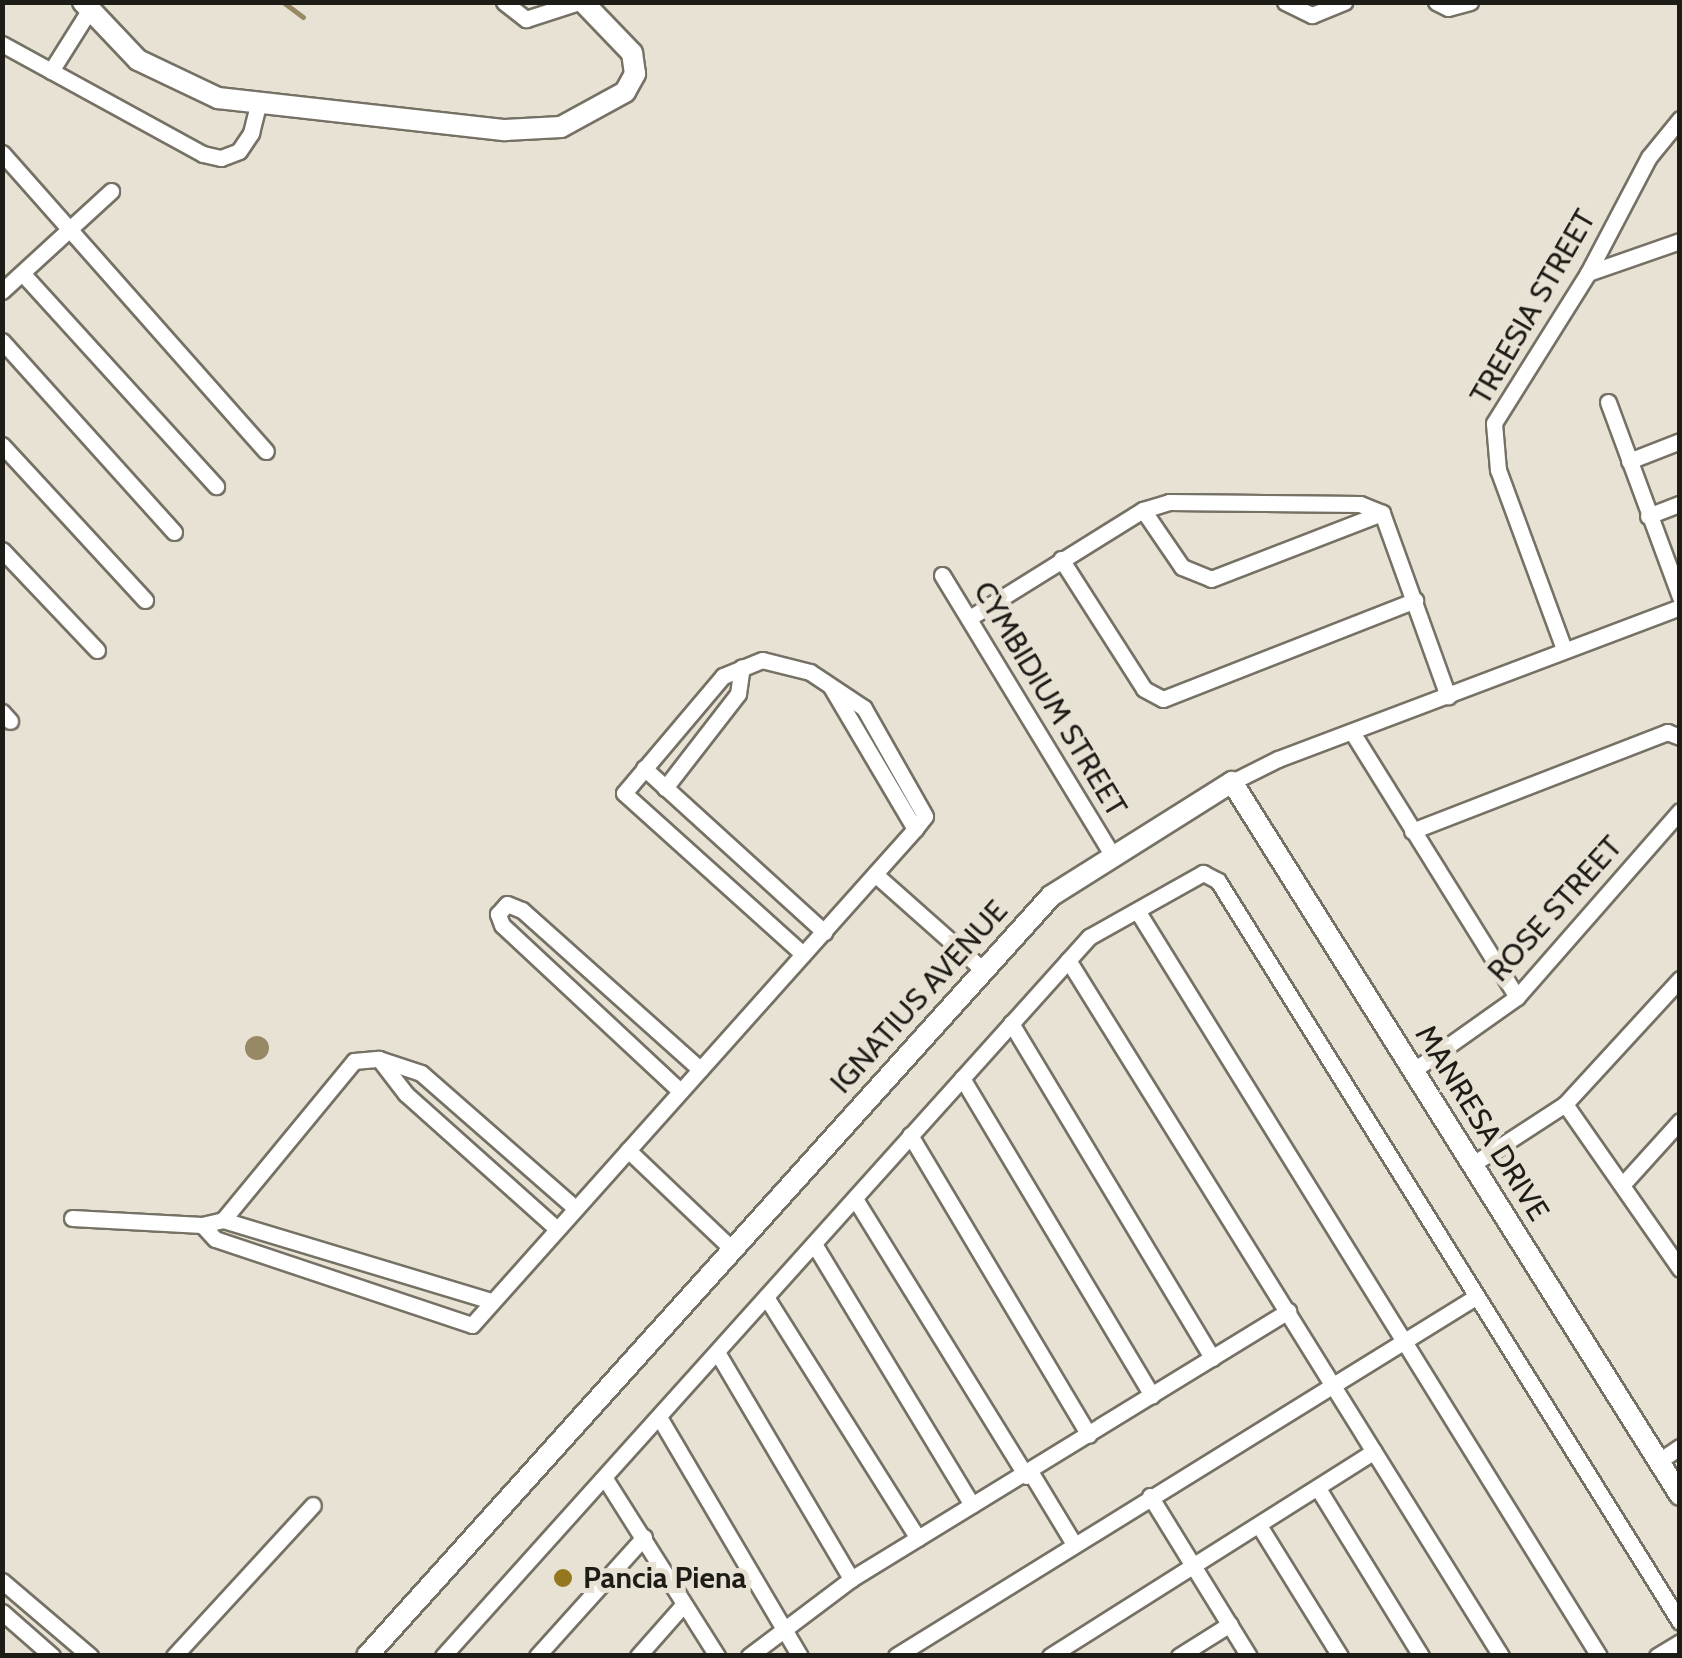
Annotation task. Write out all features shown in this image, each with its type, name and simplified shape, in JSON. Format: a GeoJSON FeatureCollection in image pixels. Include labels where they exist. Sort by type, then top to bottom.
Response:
{"type":"FeatureCollection","features":[{"type":"Feature","properties":{"kind":"street"},"geometry":{"type":"LineString","coordinates":[[51,71],[87,6],[118,43],[158,73],[218,98],[506,130],[561,127],[599,112],[625,92],[635,74],[632,54],[581,2],[526,19],[504,2]]}},
{"type":"Feature","properties":{"kind":"street"},"geometry":{"type":"LineString","coordinates":[[1285,2],[1312,15],[1344,2]]}},
{"type":"Feature","properties":{"kind":"street"},"geometry":{"type":"LineString","coordinates":[[1436,2],[1448,8],[1470,2]]}},
{"type":"Feature","properties":{"kind":"street"},"geometry":{"type":"LineString","coordinates":[[2,44],[221,158],[238,150],[252,133],[258,104]]}},
{"type":"Feature","properties":{"kind":"street","name":"TREESIA STREET"},"geometry":{"type":"LineString","coordinates":[[1564,648],[1498,470],[1494,423],[1588,273],[1649,157],[1680,119]]}},
{"type":"Feature","properties":{"kind":"street"},"geometry":{"type":"LineString","coordinates":[[2,153],[74,227],[266,451]]}},
{"type":"Feature","properties":{"kind":"street"},"geometry":{"type":"LineString","coordinates":[[2,291],[110,191]]}},
{"type":"Feature","properties":{"kind":"street"},"geometry":{"type":"LineString","coordinates":[[1588,273],[1680,241]]}},
{"type":"Feature","properties":{"kind":"street"},"geometry":{"type":"LineString","coordinates":[[23,274],[216,486]]}},
{"type":"Feature","properties":{"kind":"street"},"geometry":{"type":"LineString","coordinates":[[2,341],[174,532]]}},
{"type":"Feature","properties":{"kind":"street"},"geometry":{"type":"LineString","coordinates":[[1608,402],[1680,597]]}},
{"type":"Feature","properties":{"kind":"street"},"geometry":{"type":"LineString","coordinates":[[1629,461],[1680,441]]}},
{"type":"Feature","properties":{"kind":"street"},"geometry":{"type":"LineString","coordinates":[[2,445],[146,600]]}},
{"type":"Feature","properties":{"kind":"street"},"geometry":{"type":"LineString","coordinates":[[971,617],[1060,558],[1143,510],[1169,502],[1360,504],[1382,513],[1448,696]]}},
{"type":"Feature","properties":{"kind":"street"},"geometry":{"type":"LineString","coordinates":[[1648,516],[1680,504]]}},
{"type":"Feature","properties":{"kind":"street"},"geometry":{"type":"LineString","coordinates":[[1143,510],[1182,567],[1212,579],[1382,513]]}},
{"type":"Feature","properties":{"kind":"street"},"geometry":{"type":"LineString","coordinates":[[2,550],[97,650]]}},
{"type":"Feature","properties":{"kind":"street"},"geometry":{"type":"LineString","coordinates":[[1060,558],[1144,689],[1163,698],[1415,600]]}},
{"type":"Feature","properties":{"kind":"street","name":"CYMBIDIUM STREET"},"geometry":{"type":"LineString","coordinates":[[942,575],[1111,853]]}},
{"type":"Feature","properties":{"kind":"street","name":"IGNATIUS AVENUE"},"geometry":{"type":"LineString","coordinates":[[367,1656],[1051,896],[1111,853],[1232,782],[1564,648],[1680,607]]}},
{"type":"Feature","properties":{"kind":"street"},"geometry":{"type":"LineString","coordinates":[[202,1225],[215,1238],[468,1326],[628,1150],[876,874],[925,816],[922,802],[864,708],[827,680],[780,660],[742,667],[723,676],[624,792],[804,954]]}},
{"type":"Feature","properties":{"kind":"street"},"geometry":{"type":"LineString","coordinates":[[665,788],[738,694],[742,667]]}},
{"type":"Feature","properties":{"kind":"street"},"geometry":{"type":"LineString","coordinates":[[1352,732],[1517,996]]}},
{"type":"Feature","properties":{"kind":"street"},"geometry":{"type":"LineString","coordinates":[[1412,831],[1667,732],[1680,737]]}},
{"type":"Feature","properties":{"kind":"street"},"geometry":{"type":"LineString","coordinates":[[644,768],[824,932]]}},
{"type":"Feature","properties":{"kind":"street","name":"MANRESA DRIVE"},"geometry":{"type":"LineString","coordinates":[[1232,782],[1680,1495]]}},
{"type":"Feature","properties":{"kind":"street","name":"ROSE STREET"},"geometry":{"type":"LineString","coordinates":[[1414,1070],[1517,996],[1680,812]]}},
{"type":"Feature","properties":{"kind":"street"},"geometry":{"type":"LineString","coordinates":[[443,1656],[814,1244],[857,1202],[910,1136],[1068,960],[1104,927],[1138,912],[1203,873],[1214,876],[1680,1622]]}},
{"type":"Feature","properties":{"kind":"street"},"geometry":{"type":"LineString","coordinates":[[876,874],[983,970]]}},
{"type":"Feature","properties":{"kind":"street"},"geometry":{"type":"LineString","coordinates":[[680,1091],[502,925],[498,914],[508,904],[522,910],[700,1070]]}},
{"type":"Feature","properties":{"kind":"street"},"geometry":{"type":"LineString","coordinates":[[1138,912],[1599,1656]]}},
{"type":"Feature","properties":{"kind":"street"},"geometry":{"type":"LineString","coordinates":[[1068,960],[1501,1656]]}},
{"type":"Feature","properties":{"kind":"street"},"geometry":{"type":"LineString","coordinates":[[1473,1164],[1565,1104],[1680,979]]}},
{"type":"Feature","properties":{"kind":"street"},"geometry":{"type":"LineString","coordinates":[[1011,1022],[1212,1358]]}},
{"type":"Feature","properties":{"kind":"street"},"geometry":{"type":"LineString","coordinates":[[223,1220],[354,1061],[379,1059],[420,1073],[575,1208]]}},
{"type":"Feature","properties":{"kind":"street"},"geometry":{"type":"LineString","coordinates":[[379,1059],[406,1094],[556,1228]]}},
{"type":"Feature","properties":{"kind":"street"},"geometry":{"type":"LineString","coordinates":[[962,1078],[1152,1396]]}},
{"type":"Feature","properties":{"kind":"street"},"geometry":{"type":"LineString","coordinates":[[1565,1104],[1680,1269]]}},
{"type":"Feature","properties":{"kind":"street"},"geometry":{"type":"LineString","coordinates":[[1623,1184],[1680,1121]]}},
{"type":"Feature","properties":{"kind":"street"},"geometry":{"type":"LineString","coordinates":[[910,1136],[1089,1435]]}},
{"type":"Feature","properties":{"kind":"street"},"geometry":{"type":"LineString","coordinates":[[628,1150],[734,1251]]}},
{"type":"Feature","properties":{"kind":"street"},"geometry":{"type":"LineString","coordinates":[[857,1202],[1074,1544]]}},
{"type":"Feature","properties":{"kind":"street"},"geometry":{"type":"LineString","coordinates":[[72,1218],[202,1225],[223,1220],[491,1301]]}},
{"type":"Feature","properties":{"kind":"street"},"geometry":{"type":"LineString","coordinates":[[814,1244],[972,1505]]}},
{"type":"Feature","properties":{"kind":"street"},"geometry":{"type":"LineString","coordinates":[[900,1655],[1477,1296]]}},
{"type":"Feature","properties":{"kind":"street"},"geometry":{"type":"LineString","coordinates":[[766,1297],[918,1538]]}},
{"type":"Feature","properties":{"kind":"street"},"geometry":{"type":"LineString","coordinates":[[749,1656],[780,1626],[851,1580],[1288,1312]]}},
{"type":"Feature","properties":{"kind":"street"},"geometry":{"type":"LineString","coordinates":[[717,1352],[851,1580]]}},
{"type":"Feature","properties":{"kind":"street"},"geometry":{"type":"LineString","coordinates":[[659,1417],[800,1656]]}},
{"type":"Feature","properties":{"kind":"street"},"geometry":{"type":"LineString","coordinates":[[1659,1461],[1680,1447]]}},
{"type":"Feature","properties":{"kind":"street"},"geometry":{"type":"LineString","coordinates":[[1050,1656],[1319,1490],[1374,1451]]}},
{"type":"Feature","properties":{"kind":"street"},"geometry":{"type":"LineString","coordinates":[[604,1477],[717,1656]]}},
{"type":"Feature","properties":{"kind":"street"},"geometry":{"type":"LineString","coordinates":[[1319,1490],[1422,1656]]}},
{"type":"Feature","properties":{"kind":"street"},"geometry":{"type":"LineString","coordinates":[[1150,1496],[1249,1656]]}},
{"type":"Feature","properties":{"kind":"street"},"geometry":{"type":"LineString","coordinates":[[174,1656],[312,1505]]}},
{"type":"Feature","properties":{"kind":"street"},"geometry":{"type":"LineString","coordinates":[[1260,1527],[1340,1656]]}},
{"type":"Feature","properties":{"kind":"street"},"geometry":{"type":"LineString","coordinates":[[537,1656],[644,1537]]}},
{"type":"Feature","properties":{"kind":"street"},"geometry":{"type":"LineString","coordinates":[[2,1581],[90,1656]]}},
{"type":"Feature","properties":{"kind":"street"},"geometry":{"type":"LineString","coordinates":[[638,1656],[684,1604]]}},
{"type":"Feature","properties":{"kind":"street"},"geometry":{"type":"LineString","coordinates":[[2,1612],[52,1656]]}},
{"type":"Feature","properties":{"kind":"street"},"geometry":{"type":"LineString","coordinates":[[1179,1656],[1230,1624]]}},
{"type":"Feature","properties":{"kind":"street"},"geometry":{"type":"LineString","coordinates":[[1657,1656],[1680,1642]]}},
{"type":"Feature","properties":{"kind":"shaded area"},"geometry":{"type":"Polygon","coordinates":[[[257,1036],[266,1039],[266,1057],[257,1060],[248,1057],[245,1048],[248,1039],[257,1036]]]}},
{"type":"Feature","properties":{"kind":"waterway"},"geometry":{"type":"LineString","coordinates":[[283,2],[303,17]]}},
{"type":"Feature","properties":{"kind":"place","name":"Pancia Piena"},"geometry":{"type":"Point","coordinates":[563,1578]}}]}
